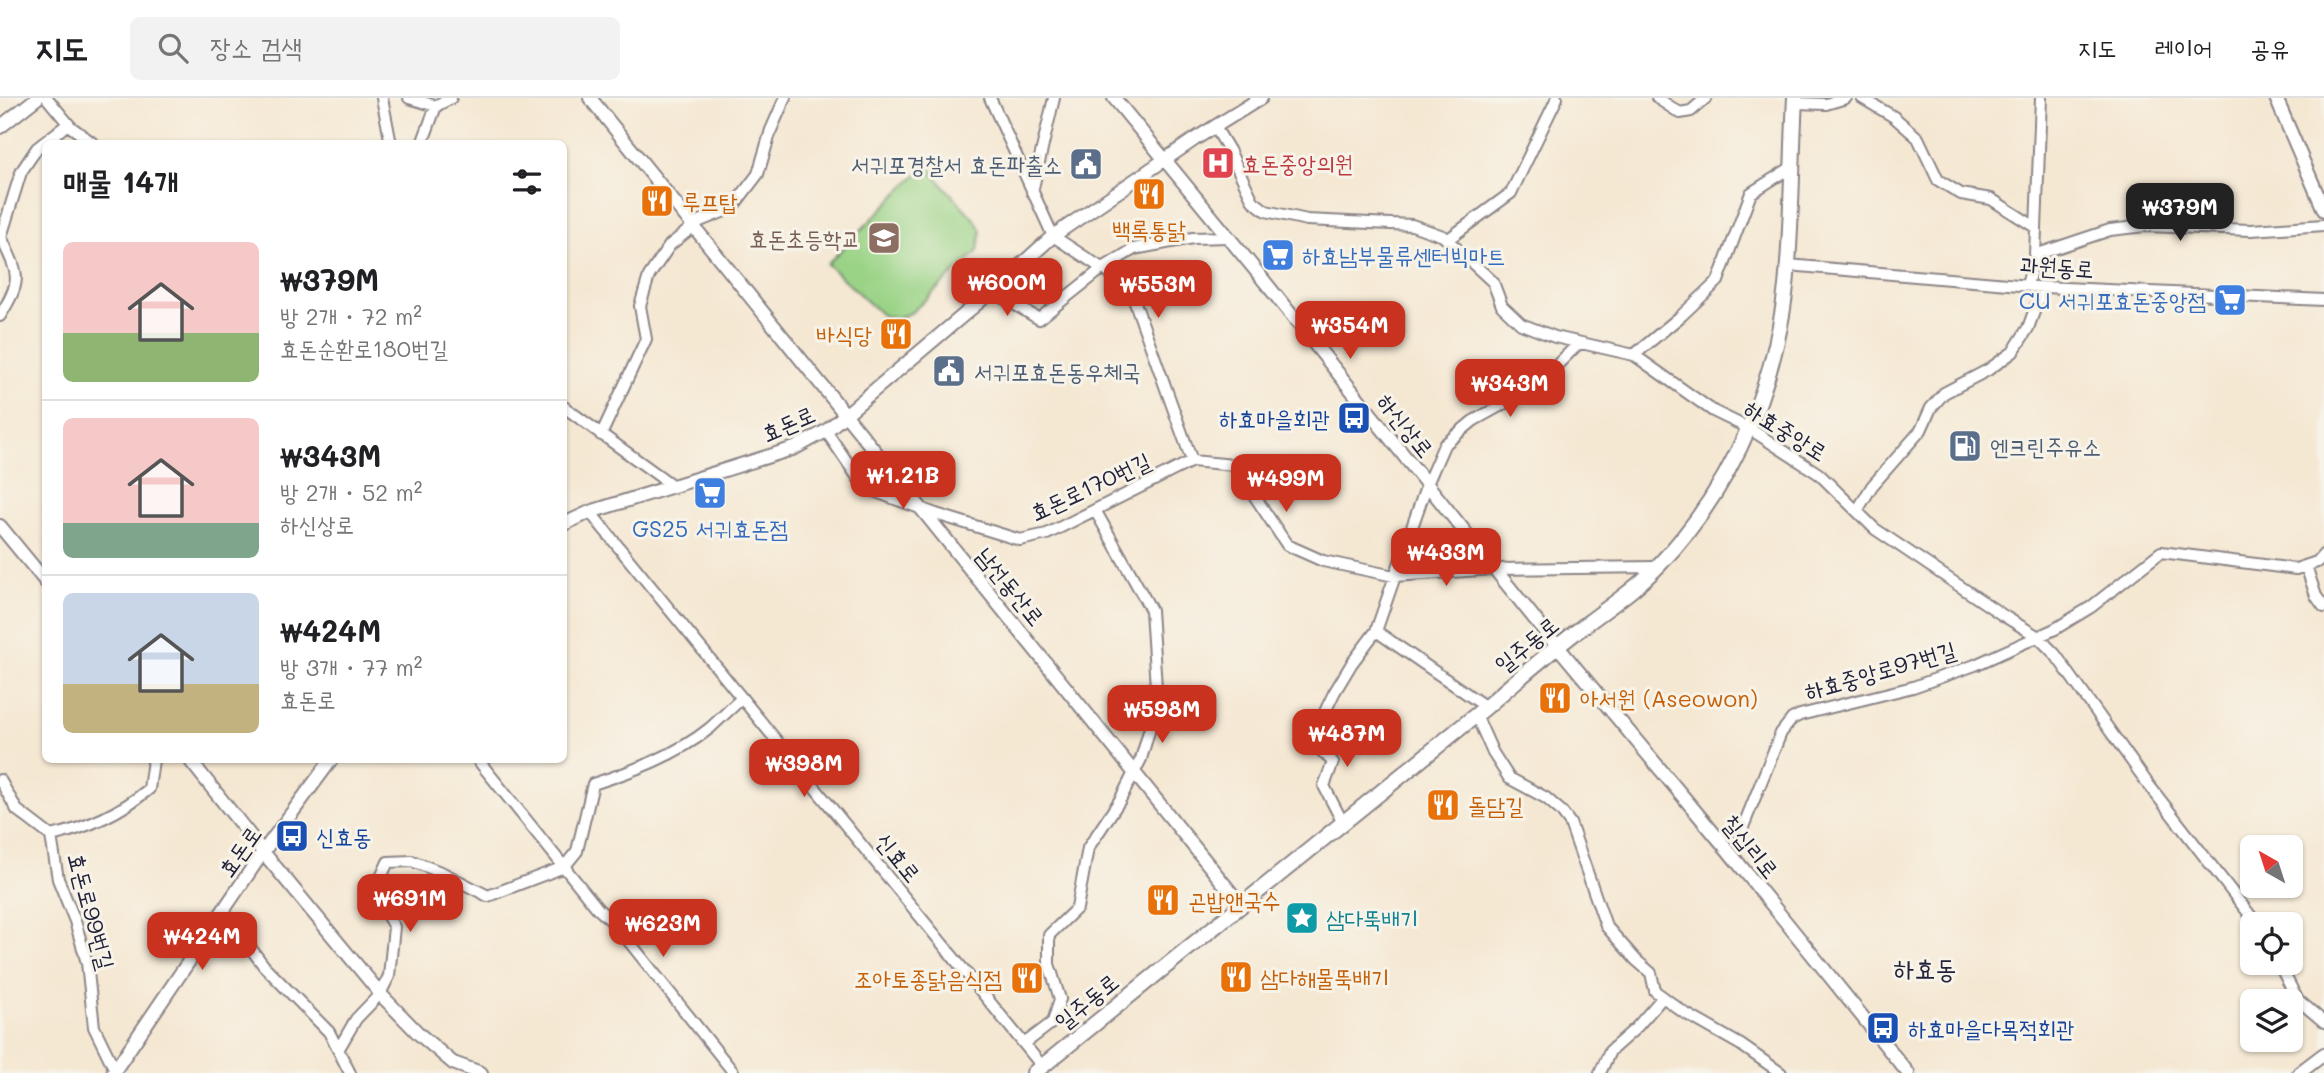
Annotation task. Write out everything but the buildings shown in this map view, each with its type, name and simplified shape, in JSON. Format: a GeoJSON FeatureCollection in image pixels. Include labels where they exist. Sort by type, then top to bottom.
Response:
{"type":"FeatureCollection","features":[{"type":"Feature","properties":{"kind":"main road","name":"일주동로"},"geometry":{"type":"LineString","coordinates":[[1038,1070],[1617,602],[1657,567],[1690,527],[1750,429],[1776,346],[1788,265],[1795,100]]}},
{"type":"Feature","properties":{"kind":"street"},"geometry":{"type":"LineString","coordinates":[[0,127],[37,98]]}},
{"type":"Feature","properties":{"kind":"street"},"geometry":{"type":"LineString","coordinates":[[47,98],[68,124],[89,140]]}},
{"type":"Feature","properties":{"kind":"street"},"geometry":{"type":"LineString","coordinates":[[382,98],[390,140]]}},
{"type":"Feature","properties":{"kind":"street"},"geometry":{"type":"LineString","coordinates":[[409,98],[436,106]]}},
{"type":"Feature","properties":{"kind":"street"},"geometry":{"type":"LineString","coordinates":[[423,140],[436,106],[451,98]]}},
{"type":"Feature","properties":{"kind":"street","name":"남선동산로"},"geometry":{"type":"LineString","coordinates":[[590,98],[1241,905]]}},
{"type":"Feature","properties":{"kind":"street"},"geometry":{"type":"LineString","coordinates":[[601,435],[646,339],[640,306],[649,276],[670,245],[700,221],[732,208],[758,174],[771,130],[785,98]]}},
{"type":"Feature","properties":{"kind":"street"},"geometry":{"type":"LineString","coordinates":[[990,98],[1053,236],[1129,286],[1192,461],[1234,465],[1287,545],[1323,561],[1394,576],[1495,569],[1657,567]]}},
{"type":"Feature","properties":{"kind":"street"},"geometry":{"type":"LineString","coordinates":[[1032,191],[1054,98]]}},
{"type":"Feature","properties":{"kind":"street","name":"하신상로"},"geometry":{"type":"LineString","coordinates":[[1114,98],[1558,647]]}},
{"type":"Feature","properties":{"kind":"street","name":"효돈로"},"geometry":{"type":"LineString","coordinates":[[567,523],[590,512],[795,448],[826,431],[1053,236],[1261,98]]}},
{"type":"Feature","properties":{"kind":"street"},"geometry":{"type":"LineString","coordinates":[[1447,240],[1511,193],[1557,98]]}},
{"type":"Feature","properties":{"kind":"street"},"geometry":{"type":"LineString","coordinates":[[1657,98],[1680,113],[1691,111],[1706,98]]}},
{"type":"Feature","properties":{"kind":"street"},"geometry":{"type":"LineString","coordinates":[[1795,100],[1826,104],[1846,98]]}},
{"type":"Feature","properties":{"kind":"street"},"geometry":{"type":"LineString","coordinates":[[1863,98],[1894,117],[1918,138],[1938,180],[1961,194],[1990,199],[2035,227]]}},
{"type":"Feature","properties":{"kind":"street"},"geometry":{"type":"LineString","coordinates":[[2027,285],[2035,256],[2041,98]]}},
{"type":"Feature","properties":{"kind":"street"},"geometry":{"type":"LineString","coordinates":[[2276,98],[2324,210]]}},
{"type":"Feature","properties":{"kind":"street"},"geometry":{"type":"LineString","coordinates":[[47,140],[68,124]]}},
{"type":"Feature","properties":{"kind":"street","name":"하효중앙로"},"geometry":{"type":"LineString","coordinates":[[1215,127],[1253,201],[1266,211],[1307,220],[1364,225],[1412,225],[1443,236],[1493,282],[1502,306],[1521,324],[1578,343],[1634,355],[1713,411],[1750,429],[1819,474],[1875,529],[2037,636],[2054,654],[2148,784],[2248,912]]}},
{"type":"Feature","properties":{"kind":"street"},"geometry":{"type":"LineString","coordinates":[[0,316],[17,282],[17,272],[1,237],[21,172],[42,144]]}},
{"type":"Feature","properties":{"kind":"street"},"geometry":{"type":"LineString","coordinates":[[1634,355],[1718,281],[1751,193],[1792,167]]}},
{"type":"Feature","properties":{"kind":"street"},"geometry":{"type":"LineString","coordinates":[[2035,256],[2110,230],[2145,226],[2251,230],[2324,225]]}},
{"type":"Feature","properties":{"kind":"street"},"geometry":{"type":"LineString","coordinates":[[992,290],[1039,319],[1103,268],[1134,249],[1193,238],[1228,237]]}},
{"type":"Feature","properties":{"kind":"street","name":"과원동로"},"geometry":{"type":"LineString","coordinates":[[1788,265],[2043,287],[2324,300]]}},
{"type":"Feature","properties":{"kind":"street"},"geometry":{"type":"LineString","coordinates":[[1857,511],[1872,486],[1921,430],[1931,408],[1944,393],[1989,370],[2013,352],[2028,328],[2043,287]]}},
{"type":"Feature","properties":{"kind":"street","name":"하신상로"},"geometry":{"type":"LineString","coordinates":[[1427,484],[1444,445],[1473,421],[1536,386],[1578,343]]}},
{"type":"Feature","properties":{"kind":"street"},"geometry":{"type":"LineString","coordinates":[[567,409],[673,486]]}},
{"type":"Feature","properties":{"kind":"street","name":"효돈로170번길"},"geometry":{"type":"LineString","coordinates":[[826,431],[865,488],[1020,540],[1047,534],[1192,461]]}},
{"type":"Feature","properties":{"kind":"street"},"geometry":{"type":"LineString","coordinates":[[1343,823],[1324,786],[1333,762],[1311,741],[1334,693],[1376,631],[1427,484]]}},
{"type":"Feature","properties":{"kind":"street"},"geometry":{"type":"LineString","coordinates":[[1024,1044],[1053,1022],[1060,999],[1049,964],[1049,935],[1077,908],[1088,848],[1120,800],[1141,759],[1157,703],[1151,610],[1095,510]]}},
{"type":"Feature","properties":{"kind":"street","name":"신효로"},"geometry":{"type":"LineString","coordinates":[[590,512],[1024,1044],[1038,1070]]}},
{"type":"Feature","properties":{"kind":"street"},"geometry":{"type":"LineString","coordinates":[[0,526],[42,577]]}},
{"type":"Feature","properties":{"kind":"street"},"geometry":{"type":"LineString","coordinates":[[2037,636],[2055,629],[2091,607],[2161,552],[2296,569],[2318,562],[2324,554]]}},
{"type":"Feature","properties":{"kind":"street"},"geometry":{"type":"LineString","coordinates":[[2306,566],[2316,596],[2324,607]]}},
{"type":"Feature","properties":{"kind":"street"},"geometry":{"type":"LineString","coordinates":[[1376,631],[1481,711],[1493,753],[1509,778],[1561,811],[1570,823],[1606,926],[1651,973],[1655,991],[1683,1012],[1741,1045],[1781,1073]]}},
{"type":"Feature","properties":{"kind":"street","name":"하효중앙로97번길"},"geometry":{"type":"LineString","coordinates":[[1718,839],[1743,827],[1781,733],[1792,719],[1808,711],[1913,687],[1975,665],[2037,636]]}},
{"type":"Feature","properties":{"kind":"street","name":"칠십리로"},"geometry":{"type":"LineString","coordinates":[[1558,647],[1908,1073]]}},
{"type":"Feature","properties":{"kind":"street"},"geometry":{"type":"LineString","coordinates":[[338,1050],[356,1018],[380,994],[389,976],[394,927],[387,915],[382,875],[388,862],[412,861],[488,896],[564,867],[577,850],[593,784],[672,752],[708,729],[742,698]]}},
{"type":"Feature","properties":{"kind":"street"},"geometry":{"type":"LineString","coordinates":[[51,836],[72,832],[130,804],[149,789],[153,763]]}},
{"type":"Feature","properties":{"kind":"street"},"geometry":{"type":"LineString","coordinates":[[192,763],[380,994],[419,1034],[453,1063],[481,1073]]}},
{"type":"Feature","properties":{"kind":"street","name":"효돈로"},"geometry":{"type":"LineString","coordinates":[[114,1072],[263,852],[329,763]]}},
{"type":"Feature","properties":{"kind":"street"},"geometry":{"type":"LineString","coordinates":[[480,763],[598,909],[615,924],[734,1073]]}},
{"type":"Feature","properties":{"kind":"street","name":"효돈로99번길"},"geometry":{"type":"LineString","coordinates":[[0,780],[17,810],[51,836],[58,879],[75,920],[87,963],[94,1027],[114,1072]]}},
{"type":"Feature","properties":{"kind":"street"},"geometry":{"type":"LineString","coordinates":[[223,911],[264,966],[329,1032],[350,1073]]}},
{"type":"Feature","properties":{"kind":"street"},"geometry":{"type":"LineString","coordinates":[[2285,975],[2297,999],[2324,1022]]}},
{"type":"Feature","properties":{"kind":"street"},"geometry":{"type":"LineString","coordinates":[[1600,1073],[1609,1051],[1636,1028],[1663,997]]}},
{"type":"Feature","properties":{"kind":"street"},"geometry":{"type":"LineString","coordinates":[[2299,1073],[2324,1054]]}},
{"type":"Feature","properties":{"kind":"green space"},"geometry":{"type":"Polygon","coordinates":[[[930,161],[937,169],[932,173],[976,221],[981,231],[978,251],[912,312],[897,317],[882,315],[827,264],[930,161]]]}},
{"type":"Feature","properties":{"kind":"place","name":"효돈중앙의원"},"geometry":{"type":"Point","coordinates":[1218,163]}},
{"type":"Feature","properties":{"kind":"place","name":"서귀포경찰서 효돈파출소"},"geometry":{"type":"Point","coordinates":[1086,164]}},
{"type":"Feature","properties":{"kind":"place","name":"백록통닭"},"geometry":{"type":"Point","coordinates":[1149,194]}},
{"type":"Feature","properties":{"kind":"place","name":"루프탑"},"geometry":{"type":"Point","coordinates":[657,201]}},
{"type":"Feature","properties":{"kind":"place","name":"효돈초등학교"},"geometry":{"type":"Point","coordinates":[884,238]}},
{"type":"Feature","properties":{"kind":"place","name":"하효남부물류센터빅마트"},"geometry":{"type":"Point","coordinates":[1278,255]}},
{"type":"Feature","properties":{"kind":"place","name":"CU 서귀포효돈중앙점"},"geometry":{"type":"Point","coordinates":[2230,300]}},
{"type":"Feature","properties":{"kind":"place","name":"바식당"},"geometry":{"type":"Point","coordinates":[896,334]}},
{"type":"Feature","properties":{"kind":"place","name":"서귀포효돈동우체국"},"geometry":{"type":"Point","coordinates":[949,371]}},
{"type":"Feature","properties":{"kind":"place","name":"하효마을회관"},"geometry":{"type":"Point","coordinates":[1354,418]}},
{"type":"Feature","properties":{"kind":"place","name":"엔크린주유소"},"geometry":{"type":"Point","coordinates":[1965,446]}},
{"type":"Feature","properties":{"kind":"place","name":"GS25 서귀효돈점"},"geometry":{"type":"Point","coordinates":[710,493]}},
{"type":"Feature","properties":{"kind":"place","name":"아서원 (Aseowon)"},"geometry":{"type":"Point","coordinates":[1555,698]}},
{"type":"Feature","properties":{"kind":"place","name":"돌담길"},"geometry":{"type":"Point","coordinates":[1443,805]}},
{"type":"Feature","properties":{"kind":"place","name":"신효동"},"geometry":{"type":"Point","coordinates":[292,836]}},
{"type":"Feature","properties":{"kind":"place","name":"곤밥앤국수"},"geometry":{"type":"Point","coordinates":[1163,900]}},
{"type":"Feature","properties":{"kind":"place","name":"삼다뚝배기"},"geometry":{"type":"Point","coordinates":[1302,918]}},
{"type":"Feature","properties":{"kind":"place","name":"삼다해물뚝배기"},"geometry":{"type":"Point","coordinates":[1236,977]}},
{"type":"Feature","properties":{"kind":"place","name":"조아토종닭음식점"},"geometry":{"type":"Point","coordinates":[1027,978]}},
{"type":"Feature","properties":{"kind":"place","name":"하효마을다목적회관"},"geometry":{"type":"Point","coordinates":[1883,1028]}},
{"type":"Feature","properties":{"kind":"district","name":"하효동"},"geometry":{"type":"Point","coordinates":[1925,968]}}]}
